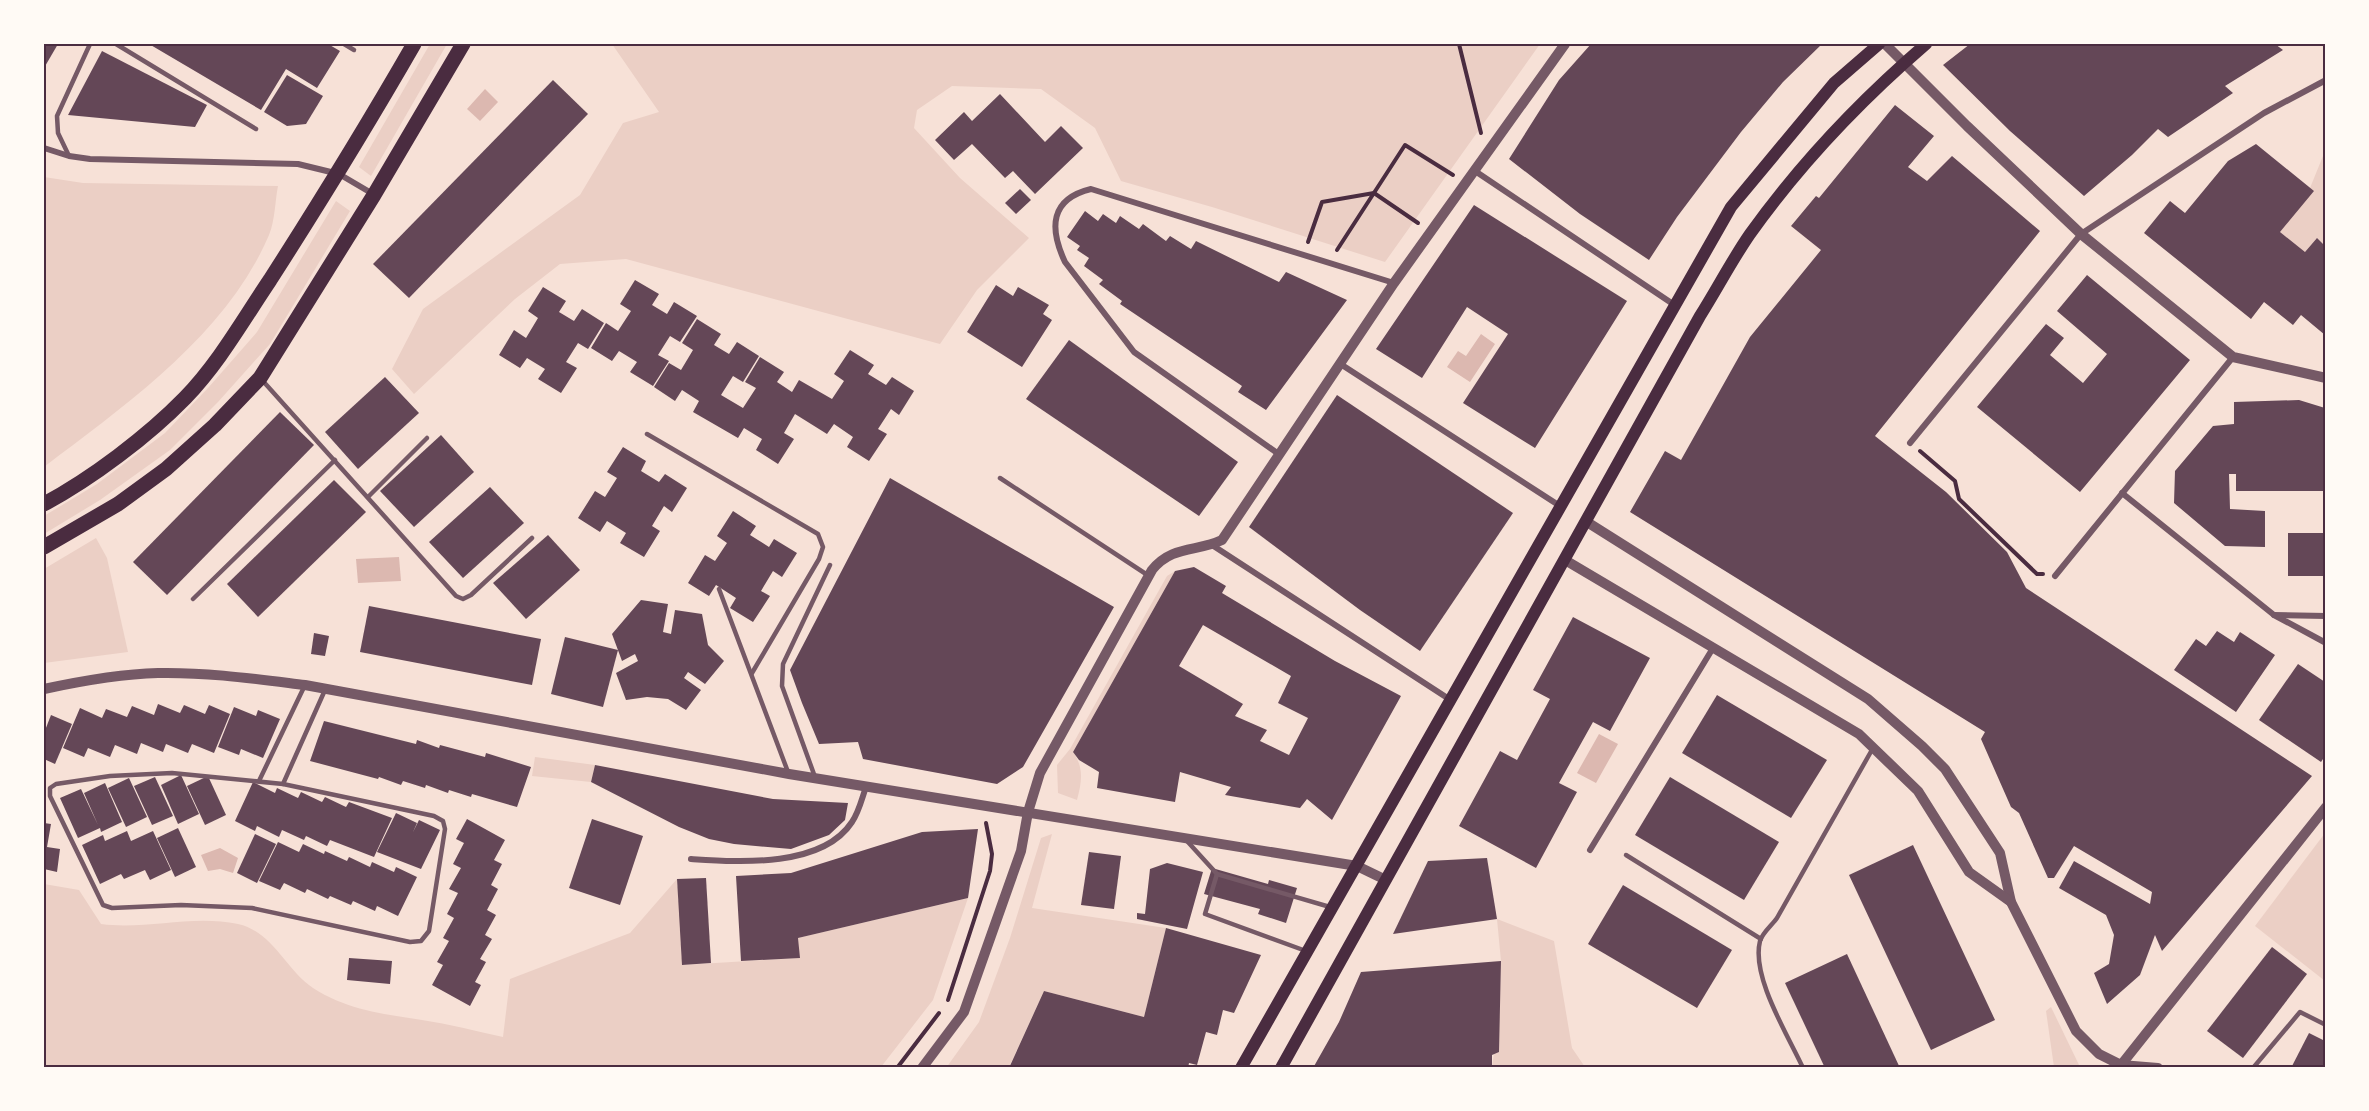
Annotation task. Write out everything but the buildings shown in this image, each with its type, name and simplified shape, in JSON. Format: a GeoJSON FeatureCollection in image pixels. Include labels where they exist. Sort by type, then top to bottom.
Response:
{"type":"FeatureCollection","features":[{"type":"Feature","properties":{"kind":"main road"},"geometry":{"type":"LineString","coordinates":[[44,504],[139,438],[185,398],[223,351],[339,174],[414,44]]}},
{"type":"Feature","properties":{"kind":"main road"},"geometry":{"type":"LineString","coordinates":[[44,547],[118,504],[166,469],[215,426],[260,378],[374,195],[463,44]]}},
{"type":"Feature","properties":{"kind":"main road"},"geometry":{"type":"LineString","coordinates":[[1241,1068],[1731,207],[1834,83],[1879,44]]}},
{"type":"Feature","properties":{"kind":"main road"},"geometry":{"type":"LineString","coordinates":[[1281,1068],[1700,316],[1749,235],[1823,145],[1903,64],[1926,44]]}},
{"type":"Feature","properties":{"kind":"street"},"geometry":{"type":"LineString","coordinates":[[922,1068],[964,1012],[1021,851],[1028,812],[1040,773],[1149,576],[1160,560],[1171,553],[1200,545],[1212,545],[1222,540],[1342,365],[1394,283],[1565,44]]}},
{"type":"Feature","properties":{"kind":"street"},"geometry":{"type":"LineString","coordinates":[[1885,44],[1903,64],[2081,234],[2233,357],[2325,378]]}},
{"type":"Feature","properties":{"kind":"street"},"geometry":{"type":"LineString","coordinates":[[1910,443],[2081,234],[2264,113],[2325,80]]}},
{"type":"Feature","properties":{"kind":"street"},"geometry":{"type":"LineString","coordinates":[[44,148],[69,156],[298,165],[339,174],[374,195]]}},
{"type":"Feature","properties":{"kind":"street"},"geometry":{"type":"LineString","coordinates":[[1475,171],[1674,304]]}},
{"type":"Feature","properties":{"kind":"street"},"geometry":{"type":"LineString","coordinates":[[1281,456],[1134,352],[1065,262],[1057,246],[1054,228],[1057,214],[1065,202],[1076,193],[1091,189],[1394,283]]}},
{"type":"Feature","properties":{"kind":"street"},"geometry":{"type":"LineString","coordinates":[[2055,576],[2233,357]]}},
{"type":"Feature","properties":{"kind":"street"},"geometry":{"type":"LineString","coordinates":[[1342,365],[1560,506]]}},
{"type":"Feature","properties":{"kind":"street"},"geometry":{"type":"LineString","coordinates":[[2122,493],[2274,615],[2325,643]]}},
{"type":"Feature","properties":{"kind":"street"},"geometry":{"type":"LineString","coordinates":[[1587,522],[1868,699],[1945,769],[2000,853],[2012,902],[2076,1031],[2099,1054],[2122,1066],[2158,1068]]}},
{"type":"Feature","properties":{"kind":"street"},"geometry":{"type":"LineString","coordinates":[[1212,545],[1449,699]]}},
{"type":"Feature","properties":{"kind":"street"},"geometry":{"type":"LineString","coordinates":[[1565,560],[1859,734],[1918,791],[1969,872],[2012,902]]}},
{"type":"Feature","properties":{"kind":"street"},"geometry":{"type":"LineString","coordinates":[[2274,615],[2325,616]]}},
{"type":"Feature","properties":{"kind":"street"},"geometry":{"type":"LineString","coordinates":[[1590,850],[1713,648]]}},
{"type":"Feature","properties":{"kind":"street"},"geometry":{"type":"LineString","coordinates":[[44,689],[86,680],[158,673],[305,685],[789,774],[1357,866],[1386,880]]}},
{"type":"Feature","properties":{"kind":"street"},"geometry":{"type":"LineString","coordinates":[[691,859],[743,862],[793,858],[834,839],[852,822],[866,787]]}},
{"type":"Feature","properties":{"kind":"street"},"geometry":{"type":"LineString","coordinates":[[2122,1066],[2325,807]]}},
{"type":"Feature","properties":{"kind":"lane"},"geometry":{"type":"LineString","coordinates":[[69,156],[58,133],[57,116],[90,44]]}},
{"type":"Feature","properties":{"kind":"lane"},"geometry":{"type":"LineString","coordinates":[[116,44],[256,129]]}},
{"type":"Feature","properties":{"kind":"lane"},"geometry":{"type":"LineString","coordinates":[[344,44],[354,50]]}},
{"type":"Feature","properties":{"kind":"lane"},"geometry":{"type":"LineString","coordinates":[[260,378],[456,596],[463,599],[532,538]]}},
{"type":"Feature","properties":{"kind":"lane"},"geometry":{"type":"LineString","coordinates":[[647,434],[818,534],[823,547],[819,560],[752,673]]}},
{"type":"Feature","properties":{"kind":"lane"},"geometry":{"type":"LineString","coordinates":[[368,497],[427,438]]}},
{"type":"Feature","properties":{"kind":"lane"},"geometry":{"type":"LineString","coordinates":[[193,599],[334,460]]}},
{"type":"Feature","properties":{"kind":"lane"},"geometry":{"type":"LineString","coordinates":[[1000,478],[1149,576]]}},
{"type":"Feature","properties":{"kind":"lane"},"geometry":{"type":"LineString","coordinates":[[816,778],[782,686],[781,674],[783,664],[830,565]]}},
{"type":"Feature","properties":{"kind":"lane"},"geometry":{"type":"LineString","coordinates":[[719,590],[789,774]]}},
{"type":"Feature","properties":{"kind":"lane"},"geometry":{"type":"LineString","coordinates":[[259,781],[305,685]]}},
{"type":"Feature","properties":{"kind":"lane"},"geometry":{"type":"LineString","coordinates":[[283,784],[326,688]]}},
{"type":"Feature","properties":{"kind":"lane"},"geometry":{"type":"LineString","coordinates":[[1803,1068],[1765,985],[1759,961],[1761,939],[1777,918],[1873,748]]}},
{"type":"Feature","properties":{"kind":"lane"},"geometry":{"type":"LineString","coordinates":[[172,772],[259,781],[434,816],[443,821],[445,829],[429,931],[421,941],[410,942],[252,908],[181,905],[112,908],[103,905],[50,796],[50,788],[56,784],[110,776],[172,772]]}},
{"type":"Feature","properties":{"kind":"lane"},"geometry":{"type":"LineString","coordinates":[[1183,837],[1217,874],[1332,907]]}},
{"type":"Feature","properties":{"kind":"lane"},"geometry":{"type":"LineString","coordinates":[[1626,855],[1761,939]]}},
{"type":"Feature","properties":{"kind":"lane"},"geometry":{"type":"LineString","coordinates":[[1217,874],[1205,914],[1306,951]]}},
{"type":"Feature","properties":{"kind":"lane"},"geometry":{"type":"LineString","coordinates":[[2253,1068],[2300,1012],[2324,1022]]}},
{"type":"Feature","properties":{"kind":"path"},"geometry":{"type":"LineString","coordinates":[[1458,44],[1486,155]]}},
{"type":"Feature","properties":{"kind":"path"},"geometry":{"type":"LineString","coordinates":[[1329,262],[1405,145],[1467,183]]}},
{"type":"Feature","properties":{"kind":"path"},"geometry":{"type":"LineString","coordinates":[[1304,254],[1322,202],[1374,193],[1431,232]]}},
{"type":"Feature","properties":{"kind":"path"},"geometry":{"type":"LineString","coordinates":[[1910,443],[1955,481],[1959,499],[2037,573],[2055,576]]}},
{"type":"Feature","properties":{"kind":"path"},"geometry":{"type":"LineString","coordinates":[[947,1003],[990,871],[992,854],[989,833],[980,805]]}},
{"type":"Feature","properties":{"kind":"path"},"geometry":{"type":"LineString","coordinates":[[897,1068],[940,1012]]}},
{"type":"Feature","properties":{"kind":"shaded area"},"geometry":{"type":"Polygon","coordinates":[[[430,44],[447,44],[371,176],[359,167],[430,44]]]}},
{"type":"Feature","properties":{"kind":"shaded area"},"geometry":{"type":"Polygon","coordinates":[[[612,44],[1540,44],[1385,262],[1212,207],[1121,181],[1095,128],[1041,89],[952,86],[917,110],[914,128],[960,178],[1029,238],[977,290],[940,344],[626,259],[560,264],[515,299],[414,394],[392,369],[423,309],[580,195],[623,123],[659,112],[612,44]]]}},
{"type":"Feature","properties":{"kind":"shaded area"},"geometry":{"type":"Polygon","coordinates":[[[485,89],[498,102],[480,121],[467,109],[485,89]]]}},
{"type":"Feature","properties":{"kind":"shaded area"},"geometry":{"type":"Polygon","coordinates":[[[2325,151],[2325,246],[2316,239],[2305,252],[2280,232],[2310,188],[2325,151]]]}},
{"type":"Feature","properties":{"kind":"shaded area"},"geometry":{"type":"Polygon","coordinates":[[[44,177],[83,183],[278,186],[269,235],[251,271],[228,304],[201,335],[141,392],[44,467],[44,177]]]}},
{"type":"Feature","properties":{"kind":"shaded area"},"geometry":{"type":"Polygon","coordinates":[[[336,201],[350,211],[270,344],[218,402],[170,450],[100,500],[44,534],[44,516],[97,484],[165,433],[208,388],[257,332],[336,201]]]}},
{"type":"Feature","properties":{"kind":"shaded area"},"geometry":{"type":"Polygon","coordinates":[[[1481,334],[1495,344],[1470,382],[1447,367],[1458,351],[1466,356],[1481,334]]]}},
{"type":"Feature","properties":{"kind":"shaded area"},"geometry":{"type":"Polygon","coordinates":[[[96,538],[107,558],[128,652],[44,663],[44,569],[96,538]]]}},
{"type":"Feature","properties":{"kind":"shaded area"},"geometry":{"type":"Polygon","coordinates":[[[399,557],[401,581],[358,583],[356,559],[399,557]]]}},
{"type":"Feature","properties":{"kind":"shaded area"},"geometry":{"type":"Polygon","coordinates":[[[1175,571],[1073,752],[1081,775],[1077,800],[1058,793],[1057,765],[1070,749],[1167,576],[1175,571]]]}},
{"type":"Feature","properties":{"kind":"shaded area"},"geometry":{"type":"Polygon","coordinates":[[[1599,734],[1618,744],[1596,783],[1577,773],[1599,734]]]}},
{"type":"Feature","properties":{"kind":"shaded area"},"geometry":{"type":"Polygon","coordinates":[[[535,757],[595,765],[591,782],[532,776],[535,757]]]}},
{"type":"Feature","properties":{"kind":"shaded area"},"geometry":{"type":"Polygon","coordinates":[[[2325,833],[2325,981],[2255,926],[2325,833]]]}},
{"type":"Feature","properties":{"kind":"shaded area"},"geometry":{"type":"Polygon","coordinates":[[[1052,834],[1032,908],[1166,928],[1144,1017],[1044,991],[1009,1067],[946,1068],[979,1022],[1010,938],[1041,838],[1052,834]]]}},
{"type":"Feature","properties":{"kind":"shaded area"},"geometry":{"type":"Polygon","coordinates":[[[220,848],[238,858],[233,873],[220,869],[208,871],[201,855],[220,848]]]}},
{"type":"Feature","properties":{"kind":"shaded area"},"geometry":{"type":"Polygon","coordinates":[[[677,879],[683,965],[799,958],[798,938],[968,898],[933,1000],[881,1067],[44,1068],[44,884],[79,890],[101,924],[135,925],[221,921],[250,928],[270,943],[303,980],[313,988],[339,1001],[380,1013],[503,1037],[510,979],[630,933],[677,879]]]}},
{"type":"Feature","properties":{"kind":"shaded area"},"geometry":{"type":"Polygon","coordinates":[[[1497,919],[1554,941],[1572,1048],[1585,1067],[1492,1067],[1499,1018],[1501,961],[1497,919]]]}},
{"type":"Feature","properties":{"kind":"shaded area"},"geometry":{"type":"Polygon","coordinates":[[[2051,1007],[2080,1067],[2054,1067],[2046,1011],[2051,1007]]]}}]}
